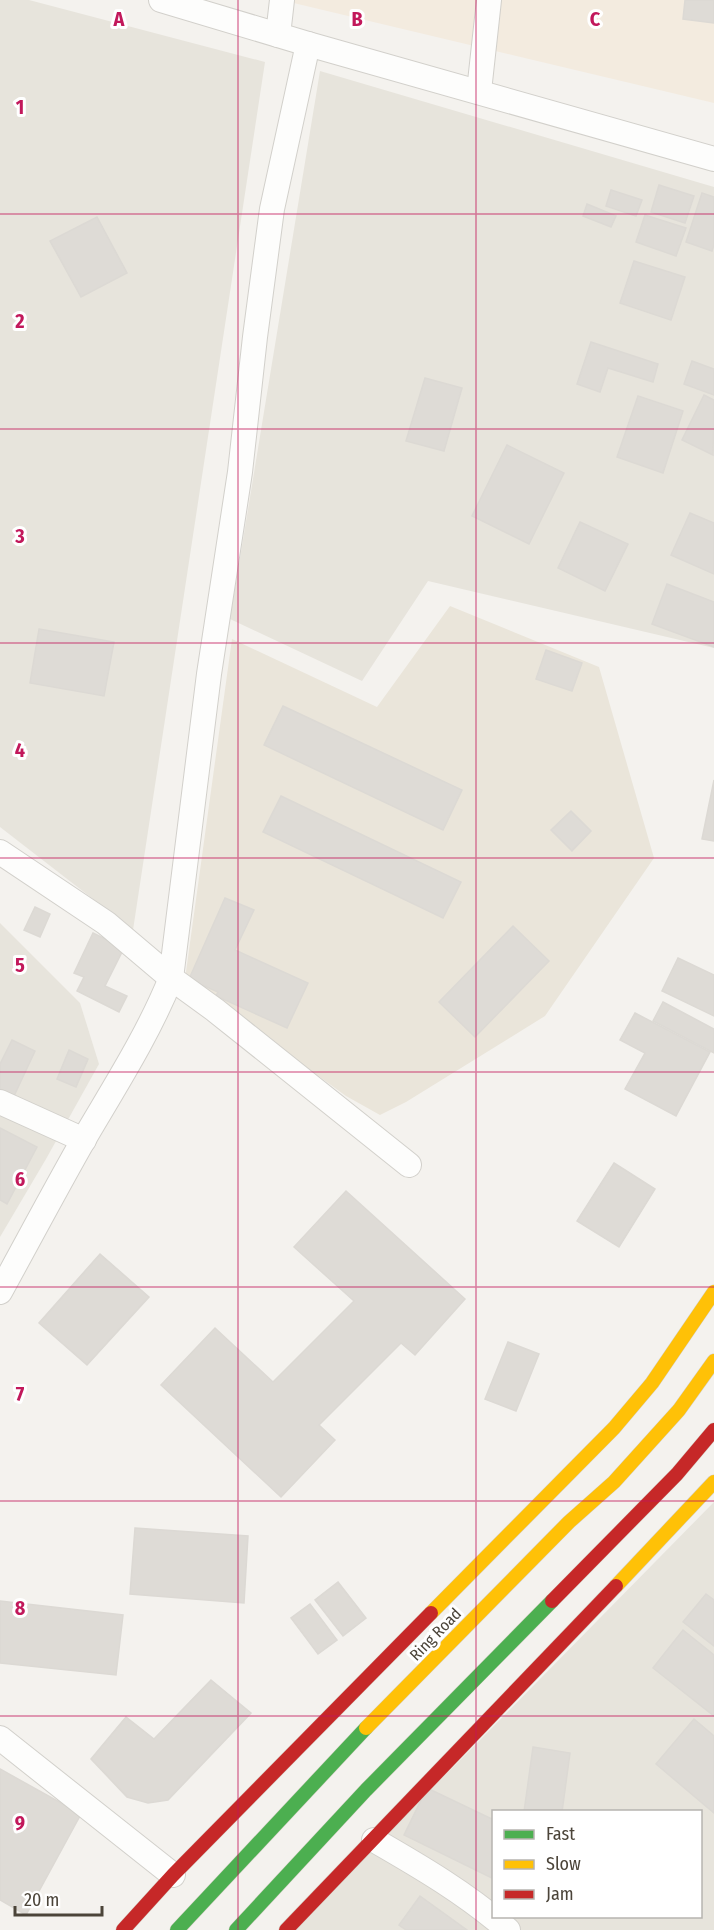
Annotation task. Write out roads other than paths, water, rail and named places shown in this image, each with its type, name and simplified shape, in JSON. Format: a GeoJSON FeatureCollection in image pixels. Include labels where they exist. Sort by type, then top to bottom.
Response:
{"type":"FeatureCollection","features":[{"type":"Feature","properties":{"kind":"main road"},"geometry":{"type":"LineString","coordinates":[[123,1930],[173,1875],[614,1428],[652,1383],[714,1292]]}},
{"type":"Feature","properties":{"kind":"main road","name":"Ring Road"},"geometry":{"type":"LineString","coordinates":[[177,1930],[393,1700],[561,1530],[614,1482],[679,1410],[714,1361]]}},
{"type":"Feature","properties":{"kind":"main road"},"geometry":{"type":"LineString","coordinates":[[236,1930],[374,1781],[677,1474],[714,1430]]}},
{"type":"Feature","properties":{"kind":"main road"},"geometry":{"type":"LineString","coordinates":[[286,1930],[528,1676],[670,1532],[714,1482]]}},
{"type":"Feature","properties":{"kind":"street"},"geometry":{"type":"LineString","coordinates":[[161,0],[714,159]]}},
{"type":"Feature","properties":{"kind":"street"},"geometry":{"type":"LineString","coordinates":[[278,35],[282,0]]}},
{"type":"Feature","properties":{"kind":"street"},"geometry":{"type":"LineString","coordinates":[[479,92],[489,0]]}},
{"type":"Feature","properties":{"kind":"street"},"geometry":{"type":"LineString","coordinates":[[0,1292],[84,1140],[115,1090],[157,1011],[171,978],[209,674],[240,472],[271,220],[308,44]]}},
{"type":"Feature","properties":{"kind":"street"},"geometry":{"type":"LineString","coordinates":[[0,852],[106,923],[171,978],[215,1010],[409,1165]]}},
{"type":"Feature","properties":{"kind":"street"},"geometry":{"type":"LineString","coordinates":[[0,1102],[84,1140]]}},
{"type":"Feature","properties":{"kind":"street"},"geometry":{"type":"LineString","coordinates":[[0,1738],[173,1875]]}},
{"type":"Feature","properties":{"kind":"street"},"geometry":{"type":"LineString","coordinates":[[374,1840],[451,1886],[492,1916]]}},
{"type":"Feature","properties":{"kind":"street"},"geometry":{"type":"LineString","coordinates":[[495,1918],[508,1930]]}}]}
